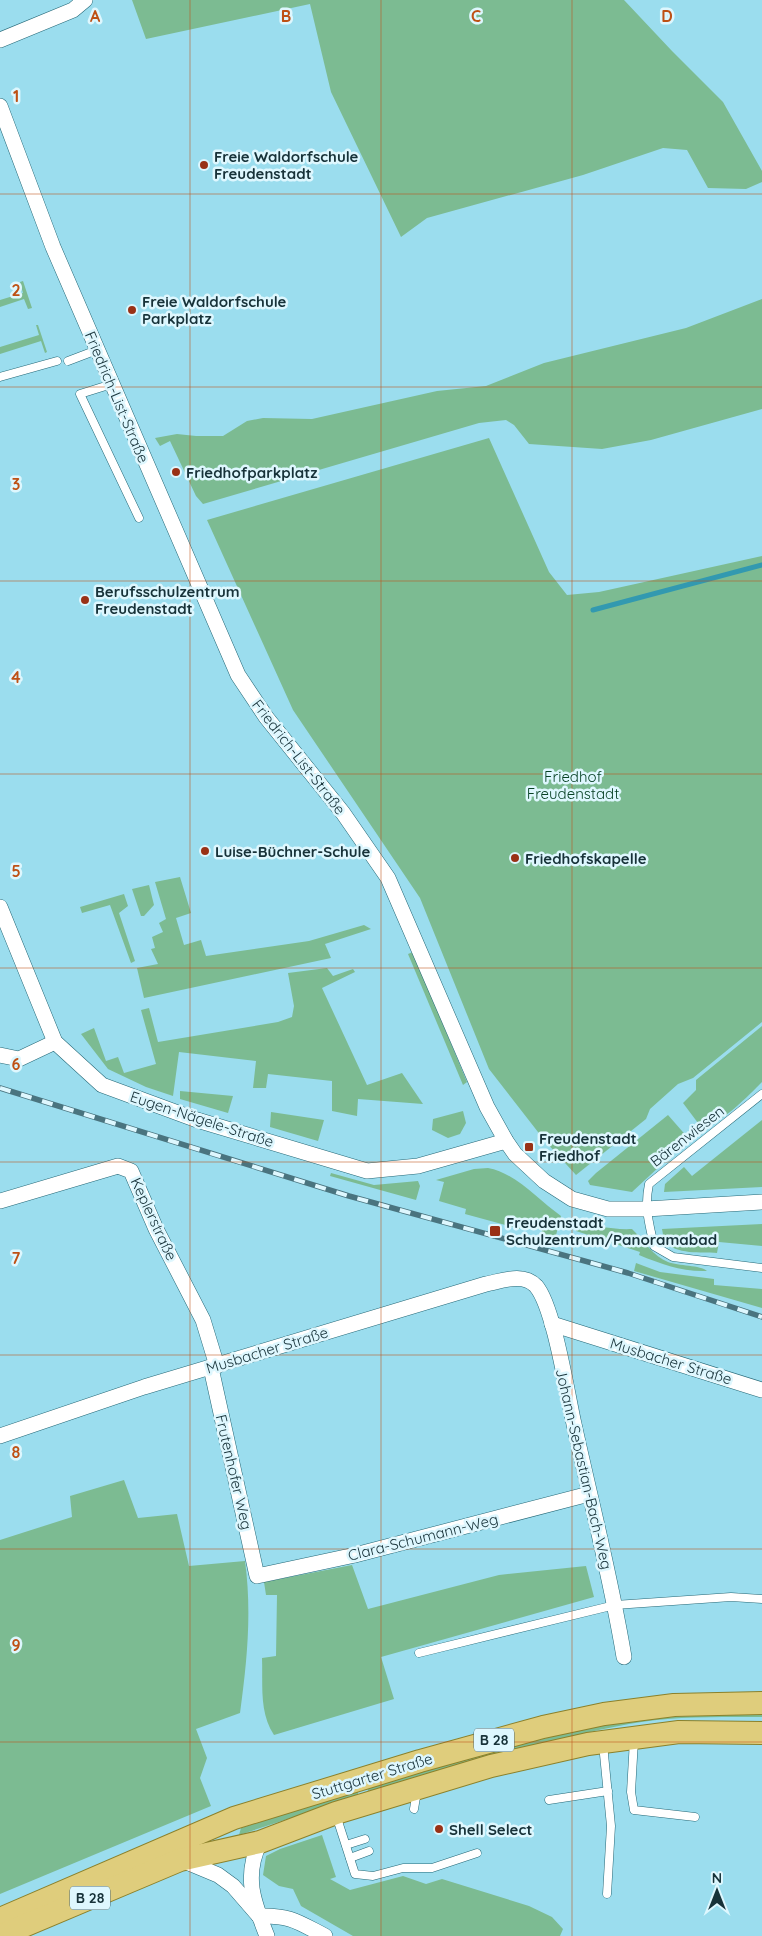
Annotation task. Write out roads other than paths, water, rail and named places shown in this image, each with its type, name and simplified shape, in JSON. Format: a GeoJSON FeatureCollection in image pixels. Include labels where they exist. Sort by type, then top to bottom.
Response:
{"type":"FeatureCollection","features":[{"type":"Feature","properties":{"kind":"main road","name":"Stuttgarter Straße"},"geometry":{"type":"LineString","coordinates":[[0,1919],[234,1818],[411,1764],[543,1727],[604,1714],[674,1705],[762,1703]]}},
{"type":"Feature","properties":{"kind":"main road","name":"Stuttgarter Straße"},"geometry":{"type":"LineString","coordinates":[[0,1936],[180,1860],[260,1842],[336,1813],[416,1799],[491,1766],[602,1742],[679,1732],[762,1733]]}},
{"type":"Feature","properties":{"kind":"main road","name":"B 28"},"geometry":{"type":"LineString","coordinates":[[180,1860],[229,1830],[234,1818]]}},
{"type":"Feature","properties":{"kind":"street"},"geometry":{"type":"LineString","coordinates":[[0,40],[73,10],[85,0]]}},
{"type":"Feature","properties":{"kind":"street","name":"Friedrich-List-Straße"},"geometry":{"type":"LineString","coordinates":[[0,106],[53,247],[238,675],[266,716],[343,813],[388,878],[487,1107],[506,1141],[516,1154],[544,1181],[572,1199],[608,1209],[646,1210],[762,1202]]}},
{"type":"Feature","properties":{"kind":"street","name":"Eugen-Nägele-Straße"},"geometry":{"type":"LineString","coordinates":[[0,907],[55,1042],[102,1085],[197,1120],[367,1171],[418,1166],[506,1141]]}},
{"type":"Feature","properties":{"kind":"street"},"geometry":{"type":"LineString","coordinates":[[0,1055],[18,1060],[55,1042]]}},
{"type":"Feature","properties":{"kind":"street","name":"Keplerstraße"},"geometry":{"type":"LineString","coordinates":[[0,1201],[118,1166],[131,1172],[156,1229],[203,1320],[214,1367]]}},
{"type":"Feature","properties":{"kind":"street","name":"Musbacher Straße"},"geometry":{"type":"LineString","coordinates":[[0,1436],[144,1387],[486,1284],[519,1277],[535,1284]]}},
{"type":"Feature","properties":{"kind":"street","name":"Johann-Sebastian-Bach-Weg"},"geometry":{"type":"LineString","coordinates":[[535,1284],[542,1294],[552,1324],[615,1605],[624,1657]]}},
{"type":"Feature","properties":{"kind":"street","name":"Musbacher Straße"},"geometry":{"type":"LineString","coordinates":[[552,1324],[762,1390]]}},
{"type":"Feature","properties":{"kind":"street","name":"Frutenhofer Weg"},"geometry":{"type":"LineString","coordinates":[[214,1367],[257,1576]]}},
{"type":"Feature","properties":{"kind":"street","name":"Clara-Schumann-Weg"},"geometry":{"type":"LineString","coordinates":[[257,1576],[355,1555],[589,1494]]}},
{"type":"Feature","properties":{"kind":"street"},"geometry":{"type":"LineString","coordinates":[[260,1842],[255,1854],[250,1886],[267,1936]]}},
{"type":"Feature","properties":{"kind":"street"},"geometry":{"type":"LineString","coordinates":[[180,1860],[218,1875],[233,1886],[259,1916],[279,1916],[292,1919],[325,1936]]}},
{"type":"Feature","properties":{"kind":"lane"},"geometry":{"type":"LineString","coordinates":[[68,361],[98,350]]}},
{"type":"Feature","properties":{"kind":"lane"},"geometry":{"type":"LineString","coordinates":[[0,377],[57,361]]}},
{"type":"Feature","properties":{"kind":"lane"},"geometry":{"type":"LineString","coordinates":[[112,384],[80,394],[139,518]]}},
{"type":"Feature","properties":{"kind":"lane","name":"Bärenwiesen"},"geometry":{"type":"LineString","coordinates":[[762,1094],[649,1184],[646,1199],[646,1210],[654,1246],[673,1257],[762,1268]]}},
{"type":"Feature","properties":{"kind":"lane"},"geometry":{"type":"LineString","coordinates":[[419,1653],[615,1605],[731,1598],[762,1599]]}},
{"type":"Feature","properties":{"kind":"lane"},"geometry":{"type":"LineString","coordinates":[[634,1738],[631,1792],[634,1810],[695,1817]]}},
{"type":"Feature","properties":{"kind":"lane"},"geometry":{"type":"LineString","coordinates":[[602,1742],[612,1826],[607,1894]]}},
{"type":"Feature","properties":{"kind":"lane"},"geometry":{"type":"LineString","coordinates":[[548,1800],[608,1791]]}},
{"type":"Feature","properties":{"kind":"lane"},"geometry":{"type":"LineString","coordinates":[[336,1813],[355,1874],[373,1876],[403,1868],[432,1868],[477,1853]]}},
{"type":"Feature","properties":{"kind":"lane"},"geometry":{"type":"LineString","coordinates":[[346,1845],[365,1839]]}},
{"type":"Feature","properties":{"kind":"lane"},"geometry":{"type":"LineString","coordinates":[[350,1858],[369,1851]]}},
{"type":"Feature","properties":{"kind":"waterway"},"geometry":{"type":"LineString","coordinates":[[593,610],[762,565]]}},
{"type":"Feature","properties":{"kind":"railway"},"geometry":{"type":"LineString","coordinates":[[0,1088],[349,1196],[628,1273],[762,1317]]}},
{"type":"Feature","properties":{"kind":"place","name":"Freie Waldorfschule Freudenstadt"},"geometry":{"type":"Point","coordinates":[204,165]}},
{"type":"Feature","properties":{"kind":"place","name":"Freie Waldorfschule Parkplatz"},"geometry":{"type":"Point","coordinates":[132,310]}},
{"type":"Feature","properties":{"kind":"place","name":"Friedhofparkplatz"},"geometry":{"type":"Point","coordinates":[176,472]}},
{"type":"Feature","properties":{"kind":"place","name":"Berufsschulzentrum Freudenstadt"},"geometry":{"type":"Point","coordinates":[85,600]}},
{"type":"Feature","properties":{"kind":"place","name":"Luise-Büchner-Schule"},"geometry":{"type":"Point","coordinates":[205,851]}},
{"type":"Feature","properties":{"kind":"place","name":"Friedhofskapelle"},"geometry":{"type":"Point","coordinates":[515,858]}},
{"type":"Feature","properties":{"kind":"place","name":"Freudenstadt Friedhof"},"geometry":{"type":"Point","coordinates":[529,1147]}},
{"type":"Feature","properties":{"kind":"place","name":"Freudenstadt Schulzentrum/Panoramabad"},"geometry":{"type":"Point","coordinates":[495,1231]}},
{"type":"Feature","properties":{"kind":"place","name":"Shell Select"},"geometry":{"type":"Point","coordinates":[439,1829]}},
{"type":"Feature","properties":{"kind":"park label","name":"Friedhof Freudenstadt"},"geometry":{"type":"Point","coordinates":[573,784]}}]}
